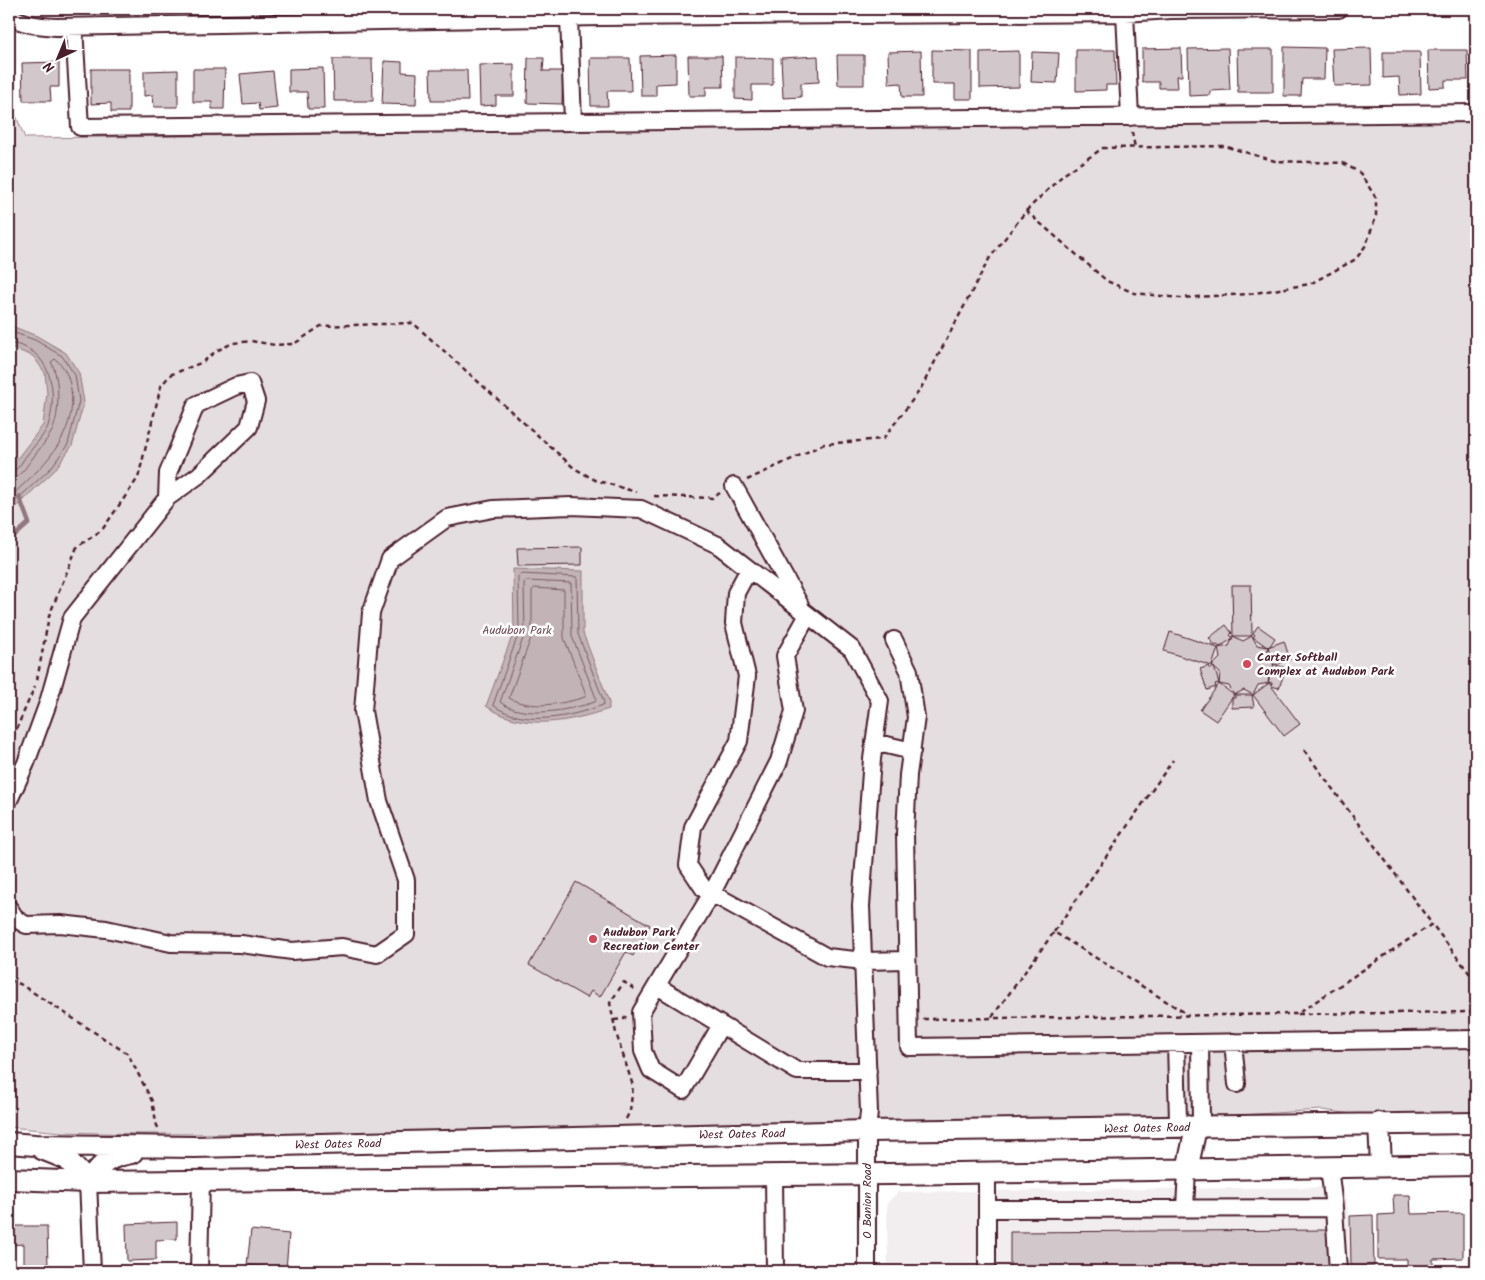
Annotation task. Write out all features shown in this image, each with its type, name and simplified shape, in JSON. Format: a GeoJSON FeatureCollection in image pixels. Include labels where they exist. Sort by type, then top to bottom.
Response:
{"type":"FeatureCollection","features":[{"type":"Feature","properties":{"kind":"main road"},"geometry":{"type":"LineString","coordinates":[[1379,1123],[1381,1166]]}},
{"type":"Feature","properties":{"kind":"main road","name":"West Oates Road"},"geometry":{"type":"LineString","coordinates":[[9,1143],[35,1146],[194,1147],[867,1131],[1476,1123]]}},
{"type":"Feature","properties":{"kind":"main road"},"geometry":{"type":"LineString","coordinates":[[1187,1170],[1196,1128]]}},
{"type":"Feature","properties":{"kind":"main road"},"geometry":{"type":"LineString","coordinates":[[35,1146],[67,1159],[88,1182]]}},
{"type":"Feature","properties":{"kind":"main road"},"geometry":{"type":"LineString","coordinates":[[88,1182],[102,1162],[118,1155],[194,1147]]}},
{"type":"Feature","properties":{"kind":"main road"},"geometry":{"type":"LineString","coordinates":[[9,1179],[88,1182],[987,1173],[1476,1165]]}},
{"type":"Feature","properties":{"kind":"street"},"geometry":{"type":"LineString","coordinates":[[9,15],[14,19],[36,25],[74,27],[835,12],[1125,13],[1172,10],[1339,9]]}},
{"type":"Feature","properties":{"kind":"street"},"geometry":{"type":"LineString","coordinates":[[1125,13],[1130,117]]}},
{"type":"Feature","properties":{"kind":"street"},"geometry":{"type":"LineString","coordinates":[[569,18],[572,122]]}},
{"type":"Feature","properties":{"kind":"street"},"geometry":{"type":"LineString","coordinates":[[74,27],[80,127],[1476,113]]}},
{"type":"Feature","properties":{"kind":"street"},"geometry":{"type":"LineString","coordinates":[[9,800],[26,763],[48,703],[72,618],[167,498],[199,475],[249,427],[256,401],[250,383],[236,386],[196,405],[168,473],[167,498]]}},
{"type":"Feature","properties":{"kind":"street"},"geometry":{"type":"LineString","coordinates":[[721,1025],[683,1090],[651,1070],[643,1051],[641,1012],[712,893],[779,761],[794,711],[785,656],[806,613],[734,486]]}},
{"type":"Feature","properties":{"kind":"street","name":"O Banion Road"},"geometry":{"type":"LineString","coordinates":[[9,908],[16,919],[26,925],[60,924],[106,929],[171,943],[241,944],[292,951],[342,947],[377,954],[406,934],[406,880],[379,801],[363,710],[371,613],[390,559],[447,518],[493,509],[588,507],[641,509],[718,545],[852,649],[880,701],[874,742],[861,906],[868,1072],[867,1271]]}},
{"type":"Feature","properties":{"kind":"street"},"geometry":{"type":"LineString","coordinates":[[749,569],[736,593],[734,623],[747,676],[739,740],[693,828],[688,865],[704,889],[827,957],[864,961],[907,960]]}},
{"type":"Feature","properties":{"kind":"street"},"geometry":{"type":"LineString","coordinates":[[894,640],[909,671],[915,698],[916,717],[908,775],[905,834],[909,1047],[1476,1039]]}},
{"type":"Feature","properties":{"kind":"street"},"geometry":{"type":"LineString","coordinates":[[874,742],[912,751]]}},
{"type":"Feature","properties":{"kind":"street"},"geometry":{"type":"LineString","coordinates":[[657,986],[797,1071],[868,1072]]}},
{"type":"Feature","properties":{"kind":"street"},"geometry":{"type":"LineString","coordinates":[[1233,1042],[1237,1084]]}},
{"type":"Feature","properties":{"kind":"street"},"geometry":{"type":"LineString","coordinates":[[1176,1043],[1178,1121],[1196,1128],[1201,1120],[1200,1043]]}},
{"type":"Feature","properties":{"kind":"street"},"geometry":{"type":"LineString","coordinates":[[1330,1167],[1338,1271]]}},
{"type":"Feature","properties":{"kind":"street"},"geometry":{"type":"LineString","coordinates":[[1185,1208],[1187,1170]]}},
{"type":"Feature","properties":{"kind":"street"},"geometry":{"type":"LineString","coordinates":[[987,1173],[987,1271]]}},
{"type":"Feature","properties":{"kind":"street"},"geometry":{"type":"LineString","coordinates":[[774,1175],[775,1271]]}},
{"type":"Feature","properties":{"kind":"street"},"geometry":{"type":"LineString","coordinates":[[199,1271],[201,1180]]}},
{"type":"Feature","properties":{"kind":"street"},"geometry":{"type":"LineString","coordinates":[[88,1182],[92,1271]]}},
{"type":"Feature","properties":{"kind":"street"},"geometry":{"type":"LineString","coordinates":[[987,1209],[1334,1208]]}},
{"type":"Feature","properties":{"kind":"path"},"geometry":{"type":"LineString","coordinates":[[647,495],[712,498],[824,444],[883,439],[920,390],[989,259],[1026,211],[1063,175],[1103,148],[1224,146],[1275,161],[1343,163],[1360,173],[1376,198],[1376,216],[1366,245],[1356,259],[1310,284],[1248,294],[1180,298],[1134,293],[1107,282],[1026,211]]}},
{"type":"Feature","properties":{"kind":"path"},"geometry":{"type":"LineString","coordinates":[[9,746],[36,683],[49,616],[77,547],[102,530],[138,478],[161,386],[170,375],[203,362],[216,351],[233,343],[251,341],[275,345],[294,344],[321,326],[413,323],[574,468],[596,480],[639,493]]}},
{"type":"Feature","properties":{"kind":"path"},"geometry":{"type":"LineString","coordinates":[[1304,750],[1476,982]]}},
{"type":"Feature","properties":{"kind":"path"},"geometry":{"type":"LineString","coordinates":[[992,1018],[1173,760]]}},
{"type":"Feature","properties":{"kind":"path"},"geometry":{"type":"LineString","coordinates":[[1297,1014],[1432,924]]}},
{"type":"Feature","properties":{"kind":"path"},"geometry":{"type":"LineString","coordinates":[[1054,932],[1188,1015]]}},
{"type":"Feature","properties":{"kind":"path"},"geometry":{"type":"LineString","coordinates":[[9,980],[20,984],[128,1054],[152,1101],[157,1126],[164,1135]]}},
{"type":"Feature","properties":{"kind":"path"},"geometry":{"type":"LineString","coordinates":[[622,1124],[630,1111],[634,1086],[610,1003],[624,982],[644,996]]}},
{"type":"Feature","properties":{"kind":"path"},"geometry":{"type":"LineString","coordinates":[[920,1019],[1476,1012]]}},
{"type":"Feature","properties":{"kind":"path"},"geometry":{"type":"LineString","coordinates":[[614,1020],[624,1019],[629,1013]]}},
{"type":"Feature","properties":{"kind":"shaded area"},"geometry":{"type":"Polygon","coordinates":[[[1343,1187],[1348,1209],[1350,1271],[888,1271],[887,1203],[898,1192],[1343,1187]]]}},
{"type":"Feature","properties":{"kind":"green space","name":"Audubon Park"},"geometry":{"type":"Polygon","coordinates":[[[9,98],[25,138],[1476,120],[1476,1118],[1384,1118],[1322,1110],[1161,1120],[442,1133],[140,1134],[61,1132],[9,1127],[9,98]]]}},
{"type":"Feature","properties":{"kind":"water"},"geometry":{"type":"Polygon","coordinates":[[[9,325],[37,336],[66,353],[79,373],[84,402],[72,446],[54,471],[9,513],[9,469],[43,425],[47,393],[45,373],[33,356],[9,347],[9,325]]]}},
{"type":"Feature","properties":{"kind":"water"},"geometry":{"type":"Polygon","coordinates":[[[513,569],[583,571],[583,633],[609,702],[609,709],[562,721],[531,722],[515,719],[486,706],[514,631],[513,569]]]}},
{"type":"Feature","properties":{"kind":"building"},"geometry":{"type":"Polygon","coordinates":[[[1284,47],[1325,48],[1324,79],[1302,79],[1301,96],[1284,96],[1284,47]]]}},
{"type":"Feature","properties":{"kind":"building"},"geometry":{"type":"Polygon","coordinates":[[[1181,48],[1182,76],[1177,76],[1178,88],[1159,88],[1159,82],[1142,82],[1142,49],[1181,48]]]}},
{"type":"Feature","properties":{"kind":"building"},"geometry":{"type":"Polygon","coordinates":[[[1228,48],[1230,90],[1210,91],[1210,95],[1189,96],[1188,49],[1228,48]]]}},
{"type":"Feature","properties":{"kind":"building"},"geometry":{"type":"Polygon","coordinates":[[[1371,48],[1372,85],[1334,86],[1332,49],[1371,48]]]}},
{"type":"Feature","properties":{"kind":"building"},"geometry":{"type":"Polygon","coordinates":[[[1237,49],[1273,49],[1273,92],[1238,92],[1237,49]]]}},
{"type":"Feature","properties":{"kind":"building"},"geometry":{"type":"Polygon","coordinates":[[[932,50],[972,51],[972,99],[955,99],[955,84],[932,84],[932,50]]]}},
{"type":"Feature","properties":{"kind":"building"},"geometry":{"type":"Polygon","coordinates":[[[1076,50],[1115,50],[1116,85],[1106,85],[1106,90],[1076,91],[1076,50]]]}},
{"type":"Feature","properties":{"kind":"building"},"geometry":{"type":"Polygon","coordinates":[[[1428,50],[1467,50],[1468,80],[1445,80],[1445,87],[1429,88],[1428,50]]]}},
{"type":"Feature","properties":{"kind":"building"},"geometry":{"type":"Polygon","coordinates":[[[921,51],[922,97],[902,97],[901,83],[889,84],[888,52],[921,51]]]}},
{"type":"Feature","properties":{"kind":"building"},"geometry":{"type":"Polygon","coordinates":[[[1019,51],[1019,87],[980,88],[980,52],[1019,51]]]}},
{"type":"Feature","properties":{"kind":"building"},"geometry":{"type":"Polygon","coordinates":[[[1032,52],[1059,53],[1057,83],[1031,82],[1032,52]]]}},
{"type":"Feature","properties":{"kind":"building"},"geometry":{"type":"Polygon","coordinates":[[[1383,52],[1420,52],[1421,94],[1400,95],[1399,77],[1383,78],[1383,52]]]}},
{"type":"Feature","properties":{"kind":"building"},"geometry":{"type":"Polygon","coordinates":[[[676,55],[676,83],[656,84],[656,96],[641,96],[640,56],[676,55]]]}},
{"type":"Feature","properties":{"kind":"building"},"geometry":{"type":"Polygon","coordinates":[[[837,55],[864,55],[864,85],[838,85],[837,55]]]}},
{"type":"Feature","properties":{"kind":"building"},"geometry":{"type":"Polygon","coordinates":[[[688,56],[722,56],[723,87],[706,87],[706,96],[689,96],[688,56]]]}},
{"type":"Feature","properties":{"kind":"building"},"geometry":{"type":"Polygon","coordinates":[[[818,56],[819,82],[801,83],[801,97],[783,98],[781,58],[818,56]]]}},
{"type":"Feature","properties":{"kind":"building"},"geometry":{"type":"Polygon","coordinates":[[[735,57],[773,58],[773,85],[752,85],[752,100],[735,99],[735,57]]]}},
{"type":"Feature","properties":{"kind":"building"},"geometry":{"type":"Polygon","coordinates":[[[528,58],[544,58],[543,71],[563,71],[562,104],[527,103],[528,58]]]}},
{"type":"Feature","properties":{"kind":"building"},"geometry":{"type":"Polygon","coordinates":[[[590,58],[630,58],[631,91],[607,91],[608,106],[591,106],[590,58]]]}},
{"type":"Feature","properties":{"kind":"building"},"geometry":{"type":"Polygon","coordinates":[[[333,59],[372,59],[373,101],[334,101],[333,59]]]}},
{"type":"Feature","properties":{"kind":"building"},"geometry":{"type":"Polygon","coordinates":[[[384,61],[402,62],[402,72],[417,73],[416,105],[382,104],[384,61]]]}},
{"type":"Feature","properties":{"kind":"building"},"geometry":{"type":"Polygon","coordinates":[[[59,62],[59,87],[50,87],[51,101],[23,101],[22,63],[59,62]]]}},
{"type":"Feature","properties":{"kind":"building"},"geometry":{"type":"Polygon","coordinates":[[[514,64],[514,96],[496,96],[496,105],[480,106],[479,65],[514,64]]]}},
{"type":"Feature","properties":{"kind":"building"},"geometry":{"type":"Polygon","coordinates":[[[323,68],[324,109],[308,109],[307,92],[289,92],[289,69],[323,68]]]}},
{"type":"Feature","properties":{"kind":"building"},"geometry":{"type":"Polygon","coordinates":[[[91,69],[129,69],[129,112],[111,112],[111,103],[91,104],[91,69]]]}},
{"type":"Feature","properties":{"kind":"building"},"geometry":{"type":"Polygon","coordinates":[[[193,69],[225,69],[224,109],[212,109],[212,102],[193,102],[193,69]]]}},
{"type":"Feature","properties":{"kind":"building"},"geometry":{"type":"Polygon","coordinates":[[[178,70],[178,107],[154,107],[153,95],[144,96],[144,71],[178,70]]]}},
{"type":"Feature","properties":{"kind":"building"},"geometry":{"type":"Polygon","coordinates":[[[430,70],[467,70],[468,101],[431,101],[430,70]]]}},
{"type":"Feature","properties":{"kind":"building"},"geometry":{"type":"Polygon","coordinates":[[[273,71],[277,108],[259,110],[258,103],[243,104],[240,74],[273,71]]]}},
{"type":"Feature","properties":{"kind":"building"},"geometry":{"type":"Polygon","coordinates":[[[582,547],[582,565],[518,566],[517,548],[582,547]]]}},
{"type":"Feature","properties":{"kind":"building"},"geometry":{"type":"Polygon","coordinates":[[[1232,585],[1251,585],[1252,636],[1233,636],[1232,585]]]}},
{"type":"Feature","properties":{"kind":"building"},"geometry":{"type":"Polygon","coordinates":[[[1226,625],[1233,638],[1220,647],[1215,646],[1209,638],[1226,625]]]}},
{"type":"Feature","properties":{"kind":"building"},"geometry":{"type":"Polygon","coordinates":[[[1258,626],[1275,638],[1270,646],[1267,647],[1253,637],[1255,635],[1253,633],[1258,626]]]}},
{"type":"Feature","properties":{"kind":"building"},"geometry":{"type":"Polygon","coordinates":[[[1170,632],[1218,648],[1212,666],[1164,651],[1170,632]]]}},
{"type":"Feature","properties":{"kind":"building"},"geometry":{"type":"Polygon","coordinates":[[[1233,636],[1243,641],[1252,636],[1257,645],[1268,647],[1267,658],[1274,665],[1267,673],[1269,683],[1258,685],[1253,695],[1244,690],[1234,695],[1229,686],[1219,684],[1220,673],[1212,666],[1220,658],[1218,648],[1229,646],[1233,636]]]}},
{"type":"Feature","properties":{"kind":"building"},"geometry":{"type":"Polygon","coordinates":[[[1284,641],[1290,660],[1274,665],[1268,647],[1284,641]]]}},
{"type":"Feature","properties":{"kind":"building"},"geometry":{"type":"Polygon","coordinates":[[[1277,665],[1286,668],[1279,688],[1271,686],[1272,683],[1268,682],[1273,667],[1276,668],[1277,665]]]}},
{"type":"Feature","properties":{"kind":"building"},"geometry":{"type":"Polygon","coordinates":[[[1209,666],[1210,669],[1214,667],[1219,683],[1215,684],[1216,687],[1207,690],[1200,669],[1209,666]]]}},
{"type":"Feature","properties":{"kind":"building"},"geometry":{"type":"Polygon","coordinates":[[[1269,683],[1300,724],[1284,736],[1253,695],[1269,683]]]}},
{"type":"Feature","properties":{"kind":"building"},"geometry":{"type":"Polygon","coordinates":[[[1219,684],[1234,695],[1216,721],[1200,710],[1219,684]]]}},
{"type":"Feature","properties":{"kind":"building"},"geometry":{"type":"Polygon","coordinates":[[[1235,695],[1252,695],[1254,707],[1232,708],[1232,698],[1235,698],[1235,695]]]}},
{"type":"Feature","properties":{"kind":"building","name":"Audubon Park Recreation Center"},"geometry":{"type":"Polygon","coordinates":[[[576,882],[650,925],[633,956],[626,952],[600,997],[591,991],[587,998],[529,965],[576,882]]]}},
{"type":"Feature","properties":{"kind":"building"},"geometry":{"type":"Polygon","coordinates":[[[1393,1195],[1410,1195],[1411,1214],[1463,1213],[1463,1258],[1433,1259],[1433,1271],[1407,1271],[1407,1259],[1378,1259],[1378,1215],[1394,1214],[1393,1195]]]}},
{"type":"Feature","properties":{"kind":"building"},"geometry":{"type":"Polygon","coordinates":[[[1373,1215],[1374,1266],[1351,1267],[1350,1216],[1373,1215]]]}},
{"type":"Feature","properties":{"kind":"building"},"geometry":{"type":"Polygon","coordinates":[[[177,1222],[177,1239],[156,1240],[156,1260],[127,1261],[126,1224],[177,1222]]]}},
{"type":"Feature","properties":{"kind":"building"},"geometry":{"type":"Polygon","coordinates":[[[9,1226],[47,1226],[48,1267],[24,1267],[24,1244],[9,1245],[9,1226]]]}},
{"type":"Feature","properties":{"kind":"building"},"geometry":{"type":"Polygon","coordinates":[[[251,1230],[289,1234],[286,1269],[247,1265],[251,1230]]]}},
{"type":"Feature","properties":{"kind":"building"},"geometry":{"type":"Polygon","coordinates":[[[1331,1230],[1332,1271],[1010,1271],[1010,1232],[1331,1230]]]}},
{"type":"Feature","properties":{"kind":"waterway"},"geometry":{"type":"LineString","coordinates":[[9,541],[29,523],[19,496]]}},
{"type":"Feature","properties":{"kind":"place","name":"Carter Softball Complex at Audubon Park"},"geometry":{"type":"Point","coordinates":[1247,664]}},
{"type":"Feature","properties":{"kind":"place","name":"Audubon Park Recreation Center"},"geometry":{"type":"Point","coordinates":[593,939]}}]}
